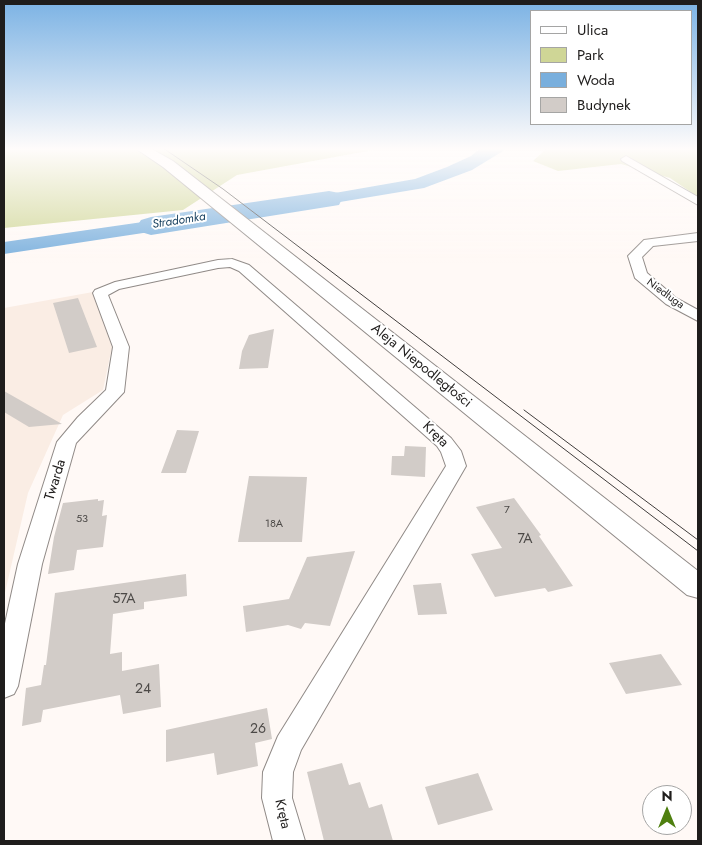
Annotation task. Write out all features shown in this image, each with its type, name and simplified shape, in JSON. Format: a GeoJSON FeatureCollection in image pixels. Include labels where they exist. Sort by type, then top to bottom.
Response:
{"type":"FeatureCollection","features":[{"type":"Feature","properties":{"kind":"street","name":"Aleja Niepodległości"},"geometry":{"type":"LineString","coordinates":[[198,187],[698,587]]}},
{"type":"Feature","properties":{"kind":"street"},"geometry":{"type":"LineString","coordinates":[[674,187],[698,202]]}},
{"type":"Feature","properties":{"kind":"street","name":"Niedługa"},"geometry":{"type":"LineString","coordinates":[[698,236],[649,243],[635,256],[640,275],[671,301],[698,316]]}},
{"type":"Feature","properties":{"kind":"street","name":"Kręta"},"geometry":{"type":"LineString","coordinates":[[100,293],[115,286],[218,264],[239,266],[300,316],[444,442],[454,458],[456,466],[288,745],[278,772],[277,798],[289,841]]}},
{"type":"Feature","properties":{"kind":"street","name":"Twarda"},"geometry":{"type":"LineString","coordinates":[[4,686],[30,564],[67,442],[85,421],[115,392],[121,347],[100,293]]}},
{"type":"Feature","properties":{"kind":"shaded area"},"geometry":{"type":"Polygon","coordinates":[[[93,292],[112,347],[103,390],[63,415],[28,493],[4,597],[4,308],[93,292]]]}},
{"type":"Feature","properties":{"kind":"green space"},"geometry":{"type":"Polygon","coordinates":[[[4,187],[218,187],[183,210],[4,228],[4,187]]]}},
{"type":"Feature","properties":{"kind":"green space"},"geometry":{"type":"Polygon","coordinates":[[[684,187],[698,187],[698,197],[684,187]]]}},
{"type":"Feature","properties":{"kind":"water"},"geometry":{"type":"Polygon","coordinates":[[[367,187],[426,187],[274,213],[266,205],[367,187]]]}},
{"type":"Feature","properties":{"kind":"water"},"geometry":{"type":"Polygon","coordinates":[[[205,213],[216,222],[4,254],[4,242],[205,213]]]}},
{"type":"Feature","properties":{"kind":"building"},"geometry":{"type":"Polygon","coordinates":[[[78,298],[97,347],[69,353],[53,303],[78,298]]]}},
{"type":"Feature","properties":{"kind":"building"},"geometry":{"type":"Polygon","coordinates":[[[274,329],[268,368],[239,369],[242,351],[249,335],[274,329]]]}},
{"type":"Feature","properties":{"kind":"building"},"geometry":{"type":"Polygon","coordinates":[[[4,391],[62,424],[29,427],[4,412],[4,391]]]}},
{"type":"Feature","properties":{"kind":"building"},"geometry":{"type":"Polygon","coordinates":[[[177,430],[199,431],[186,473],[161,473],[177,430]]]}},
{"type":"Feature","properties":{"kind":"building"},"geometry":{"type":"Polygon","coordinates":[[[405,446],[426,447],[425,477],[391,475],[392,456],[404,456],[405,446]]]}},
{"type":"Feature","properties":{"kind":"building"},"geometry":{"type":"Polygon","coordinates":[[[249,476],[307,477],[302,542],[238,542],[249,476]]]}},
{"type":"Feature","properties":{"kind":"building"},"geometry":{"type":"Polygon","coordinates":[[[514,498],[541,535],[539,536],[573,586],[548,592],[545,588],[495,597],[471,554],[502,548],[476,507],[514,498]]]}},
{"type":"Feature","properties":{"kind":"building"},"geometry":{"type":"Polygon","coordinates":[[[98,499],[98,501],[104,500],[102,516],[107,515],[103,547],[77,550],[74,570],[48,574],[54,537],[63,503],[98,499]]]}},
{"type":"Feature","properties":{"kind":"building"},"geometry":{"type":"Polygon","coordinates":[[[355,551],[330,626],[305,623],[301,629],[288,625],[246,632],[243,606],[289,599],[307,557],[355,551]]]}},
{"type":"Feature","properties":{"kind":"building"},"geometry":{"type":"Polygon","coordinates":[[[186,574],[187,596],[144,602],[144,609],[113,614],[110,654],[122,652],[122,671],[159,664],[161,707],[123,714],[120,695],[43,710],[41,722],[22,726],[26,688],[41,685],[44,665],[46,665],[55,593],[186,574]]]}},
{"type":"Feature","properties":{"kind":"building"},"geometry":{"type":"Polygon","coordinates":[[[441,583],[447,614],[418,615],[413,585],[441,583]]]}},
{"type":"Feature","properties":{"kind":"building"},"geometry":{"type":"Polygon","coordinates":[[[661,654],[682,685],[626,694],[609,663],[661,654]]]}},
{"type":"Feature","properties":{"kind":"building"},"geometry":{"type":"Polygon","coordinates":[[[267,708],[272,739],[255,743],[258,766],[217,775],[214,753],[166,762],[166,730],[267,708]]]}},
{"type":"Feature","properties":{"kind":"building"},"geometry":{"type":"Polygon","coordinates":[[[342,763],[349,785],[360,782],[369,808],[382,804],[393,841],[324,841],[307,772],[342,763]]]}},
{"type":"Feature","properties":{"kind":"building"},"geometry":{"type":"Polygon","coordinates":[[[478,773],[493,810],[438,825],[425,787],[478,773]]]}},
{"type":"Feature","properties":{"kind":"waterway","name":"Stradomka"},"geometry":{"type":"LineString","coordinates":[[151,226],[329,199]]}},
{"type":"Feature","properties":{"kind":"tram line"},"geometry":{"type":"LineString","coordinates":[[221,187],[698,551]]}},
{"type":"Feature","properties":{"kind":"tram line"},"geometry":{"type":"LineString","coordinates":[[524,410],[698,540]]}}]}
